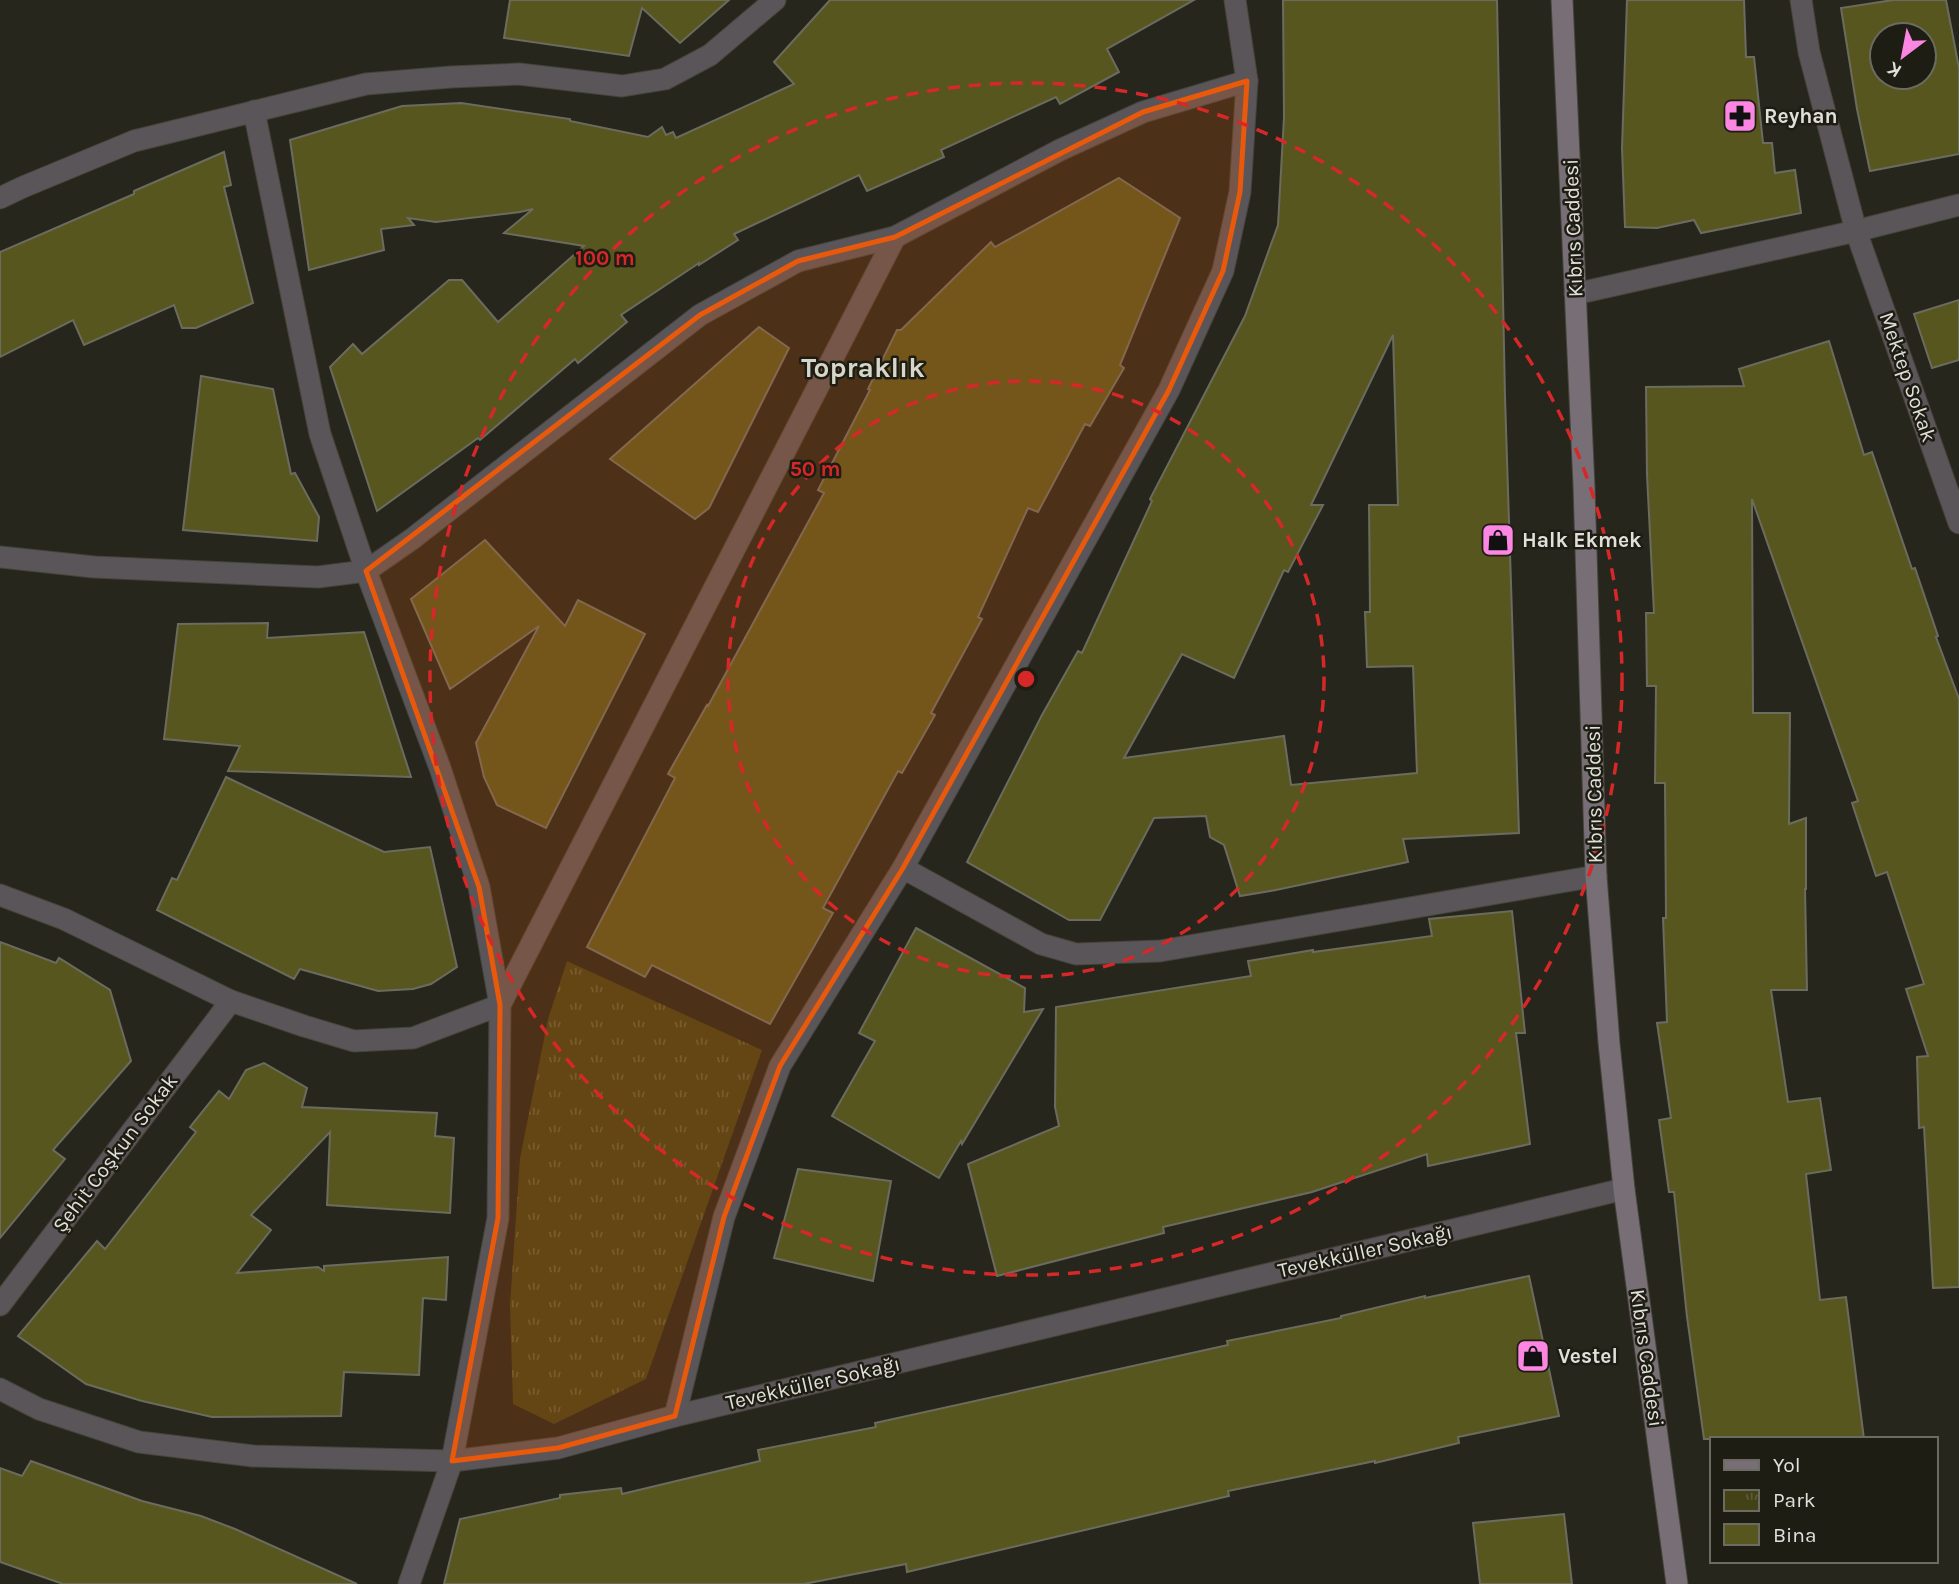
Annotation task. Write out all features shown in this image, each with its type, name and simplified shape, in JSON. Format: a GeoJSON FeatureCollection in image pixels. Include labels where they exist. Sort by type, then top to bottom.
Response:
{"type":"FeatureCollection","features":[{"type":"Feature","properties":{"kind":"main road","name":"Kıbrıs Caddesi"},"geometry":{"type":"LineString","coordinates":[[1562,0],[1584,486],[1596,876],[1624,1189],[1677,1584]]}},
{"type":"Feature","properties":{"kind":"street"},"geometry":{"type":"LineString","coordinates":[[0,198],[134,141],[366,84],[519,74],[622,86],[665,79],[710,55],[775,0]]}},
{"type":"Feature","properties":{"kind":"street"},"geometry":{"type":"LineString","coordinates":[[675,1416],[724,1217],[779,1066],[903,868],[1169,390],[1223,271],[1240,192],[1247,82],[1235,0]]}},
{"type":"Feature","properties":{"kind":"street","name":"Mektep Sokak"},"geometry":{"type":"LineString","coordinates":[[1801,0],[1809,52],[1856,231],[1959,523]]}},
{"type":"Feature","properties":{"kind":"street"},"geometry":{"type":"LineString","coordinates":[[0,557],[94,567],[318,576],[366,571],[412,539],[700,315],[798,261],[895,237],[1060,150],[1131,117],[1247,82]]}},
{"type":"Feature","properties":{"kind":"street"},"geometry":{"type":"LineString","coordinates":[[254,111],[320,433],[366,571],[440,768],[479,887],[500,1005],[498,1218],[452,1461],[409,1584]]}},
{"type":"Feature","properties":{"kind":"street"},"geometry":{"type":"LineString","coordinates":[[1575,294],[1959,205]]}},
{"type":"Feature","properties":{"kind":"street"},"geometry":{"type":"LineString","coordinates":[[0,895],[64,919],[231,1000],[354,1041],[413,1038],[500,1005],[895,237]]}},
{"type":"Feature","properties":{"kind":"street"},"geometry":{"type":"LineString","coordinates":[[903,868],[1041,944],[1076,954],[1160,951],[1596,876]]}},
{"type":"Feature","properties":{"kind":"street","name":"Şehit Coşkun Sokak"},"geometry":{"type":"LineString","coordinates":[[0,1305],[231,1000]]}},
{"type":"Feature","properties":{"kind":"street","name":"Tevekküller Sokağı"},"geometry":{"type":"LineString","coordinates":[[0,1389],[39,1409],[139,1442],[253,1456],[452,1461],[558,1448],[675,1416],[1624,1189]]}},
{"type":"Feature","properties":{"kind":"highlighted area"},"geometry":{"type":"Polygon","coordinates":[[[1247,81],[1240,192],[1223,271],[1169,390],[903,868],[780,1066],[724,1217],[675,1416],[558,1448],[452,1461],[498,1218],[500,1005],[479,887],[366,571],[700,315],[798,261],[895,237],[1143,112],[1247,81]]]}},
{"type":"Feature","properties":{"kind":"green space"},"geometry":{"type":"Polygon","coordinates":[[[567,961],[762,1050],[646,1379],[554,1424],[513,1404],[510,1305],[520,1158],[548,1019],[567,961]]]}},
{"type":"Feature","properties":{"kind":"building"},"geometry":{"type":"Polygon","coordinates":[[[510,0],[729,0],[680,43],[642,8],[629,56],[504,38],[510,0]]]}},
{"type":"Feature","properties":{"kind":"building"},"geometry":{"type":"Polygon","coordinates":[[[830,0],[1194,0],[1107,49],[1119,72],[1060,104],[1056,97],[941,150],[944,157],[867,191],[859,175],[734,234],[738,240],[621,315],[627,322],[578,363],[575,359],[480,440],[478,438],[377,511],[330,367],[353,344],[362,354],[449,280],[462,280],[498,322],[584,246],[504,233],[533,209],[436,222],[408,218],[414,225],[381,229],[384,250],[309,270],[290,140],[402,106],[461,103],[570,119],[648,137],[662,127],[666,135],[673,132],[676,138],[794,84],[774,62],[830,0]]]}},
{"type":"Feature","properties":{"kind":"building"},"geometry":{"type":"Polygon","coordinates":[[[1283,0],[1497,0],[1505,397],[1519,833],[1403,839],[1408,862],[1240,896],[1224,845],[1210,837],[1206,816],[1154,818],[1100,920],[1069,920],[967,862],[1042,715],[1078,651],[1082,653],[1152,501],[1150,499],[1245,316],[1278,225],[1284,117],[1283,0]],[[1393,335],[1311,505],[1323,505],[1288,572],[1284,570],[1234,678],[1182,654],[1124,758],[1284,736],[1291,785],[1417,773],[1413,666],[1367,667],[1365,612],[1370,612],[1369,505],[1398,505],[1393,335]]]}},
{"type":"Feature","properties":{"kind":"building"},"geometry":{"type":"Polygon","coordinates":[[[1627,0],[1744,0],[1746,57],[1754,57],[1763,143],[1772,143],[1775,173],[1795,170],[1801,213],[1701,233],[1694,220],[1657,228],[1625,227],[1622,148],[1627,0]]]}},
{"type":"Feature","properties":{"kind":"building"},"geometry":{"type":"Polygon","coordinates":[[[1893,0],[1946,0],[1959,68],[1959,154],[1870,171],[1841,8],[1893,0]]]}},
{"type":"Feature","properties":{"kind":"building"},"geometry":{"type":"Polygon","coordinates":[[[224,152],[231,185],[224,187],[253,303],[196,328],[182,328],[174,305],[84,345],[73,320],[0,357],[0,252],[224,152]]]}},
{"type":"Feature","properties":{"kind":"building"},"geometry":{"type":"Polygon","coordinates":[[[1119,178],[1180,218],[1120,365],[1124,368],[1090,426],[1085,424],[1038,512],[1028,508],[978,617],[982,619],[931,713],[935,715],[902,773],[898,771],[823,908],[833,913],[770,1024],[652,965],[645,977],[587,947],[675,778],[668,774],[824,493],[818,490],[870,390],[868,389],[897,330],[901,330],[991,242],[995,247],[1119,178]]]}},
{"type":"Feature","properties":{"kind":"building"},"geometry":{"type":"Polygon","coordinates":[[[1959,300],[1959,360],[1932,368],[1914,314],[1959,300]]]}},
{"type":"Feature","properties":{"kind":"building"},"geometry":{"type":"Polygon","coordinates":[[[759,327],[789,348],[709,508],[695,519],[610,459],[759,327]]]}},
{"type":"Feature","properties":{"kind":"building"},"geometry":{"type":"Polygon","coordinates":[[[1829,341],[1864,455],[1872,452],[1959,699],[1959,1287],[1933,1288],[1924,1127],[1919,1128],[1917,1057],[1928,1056],[1906,989],[1924,984],[1887,872],[1876,876],[1852,803],[1858,801],[1752,499],[1753,713],[1790,713],[1789,824],[1806,818],[1807,990],[1771,990],[1788,1102],[1820,1098],[1831,1170],[1806,1174],[1820,1300],[1846,1297],[1864,1437],[1704,1439],[1687,1317],[1674,1192],[1669,1192],[1659,1120],[1671,1118],[1657,1023],[1667,1022],[1663,918],[1666,918],[1665,783],[1655,783],[1656,686],[1647,686],[1646,613],[1654,613],[1647,475],[1646,387],[1744,386],[1739,369],[1829,341]]]}},
{"type":"Feature","properties":{"kind":"building"},"geometry":{"type":"Polygon","coordinates":[[[201,376],[273,389],[291,474],[295,473],[319,517],[317,541],[183,530],[201,376]]]}},
{"type":"Feature","properties":{"kind":"building"},"geometry":{"type":"Polygon","coordinates":[[[485,540],[565,626],[578,600],[645,634],[546,828],[497,805],[484,777],[476,743],[539,626],[450,689],[411,599],[485,540]]]}},
{"type":"Feature","properties":{"kind":"building"},"geometry":{"type":"Polygon","coordinates":[[[268,623],[267,638],[364,632],[411,777],[228,771],[240,746],[164,739],[178,624],[268,623]]]}},
{"type":"Feature","properties":{"kind":"building"},"geometry":{"type":"Polygon","coordinates":[[[226,777],[384,852],[430,847],[457,967],[431,984],[413,989],[378,991],[300,969],[294,979],[157,910],[172,878],[177,880],[226,777]]]}},
{"type":"Feature","properties":{"kind":"building"},"geometry":{"type":"Polygon","coordinates":[[[1512,911],[1525,1033],[1516,1033],[1530,1144],[1428,1166],[1427,1154],[1312,1192],[1163,1227],[1164,1233],[997,1276],[968,1164],[1059,1126],[1055,1107],[1056,1007],[1251,976],[1248,961],[1313,950],[1432,936],[1429,919],[1512,911]]]}},
{"type":"Feature","properties":{"kind":"building"},"geometry":{"type":"Polygon","coordinates":[[[916,928],[1025,988],[1024,1012],[1043,1009],[939,1178],[832,1116],[875,1041],[859,1033],[916,928]]]}},
{"type":"Feature","properties":{"kind":"building"},"geometry":{"type":"Polygon","coordinates":[[[0,942],[56,963],[59,958],[110,990],[131,1061],[53,1150],[65,1159],[0,1238],[0,942]]]}},
{"type":"Feature","properties":{"kind":"building"},"geometry":{"type":"Polygon","coordinates":[[[264,1063],[307,1088],[302,1107],[437,1113],[435,1136],[454,1138],[450,1213],[327,1205],[330,1132],[251,1215],[271,1230],[237,1273],[318,1267],[324,1271],[324,1266],[448,1257],[446,1300],[423,1298],[419,1375],[344,1372],[341,1416],[212,1417],[142,1401],[86,1384],[18,1336],[97,1241],[105,1249],[196,1132],[190,1127],[219,1091],[229,1099],[246,1070],[264,1063]]]}},
{"type":"Feature","properties":{"kind":"building"},"geometry":{"type":"Polygon","coordinates":[[[798,1169],[891,1181],[873,1281],[774,1258],[798,1169]]]}},
{"type":"Feature","properties":{"kind":"building"},"geometry":{"type":"Polygon","coordinates":[[[1529,1276],[1559,1416],[1458,1437],[1459,1443],[1375,1463],[1228,1491],[1229,1496],[907,1572],[906,1564],[804,1584],[444,1584],[460,1519],[560,1498],[560,1495],[621,1488],[622,1494],[760,1461],[758,1450],[876,1427],[875,1423],[1228,1345],[1227,1341],[1341,1318],[1425,1296],[1529,1276]]]}},
{"type":"Feature","properties":{"kind":"building"},"geometry":{"type":"Polygon","coordinates":[[[31,1461],[142,1501],[201,1516],[357,1584],[63,1584],[0,1562],[0,1468],[22,1476],[31,1461]]]}},
{"type":"Feature","properties":{"kind":"building"},"geometry":{"type":"Polygon","coordinates":[[[1564,1514],[1572,1584],[1480,1584],[1473,1523],[1564,1514]]]}},
{"type":"Feature","properties":{"kind":"place","name":"Reyhan"},"geometry":{"type":"Point","coordinates":[1740,116]}},
{"type":"Feature","properties":{"kind":"place","name":"Halk Ekmek"},"geometry":{"type":"Point","coordinates":[1498,540]}},
{"type":"Feature","properties":{"kind":"place","name":"Vestel"},"geometry":{"type":"Point","coordinates":[1533,1356]}},
{"type":"Feature","properties":{"kind":"district","name":"Topraklık"},"geometry":{"type":"Point","coordinates":[863,367]}}]}
